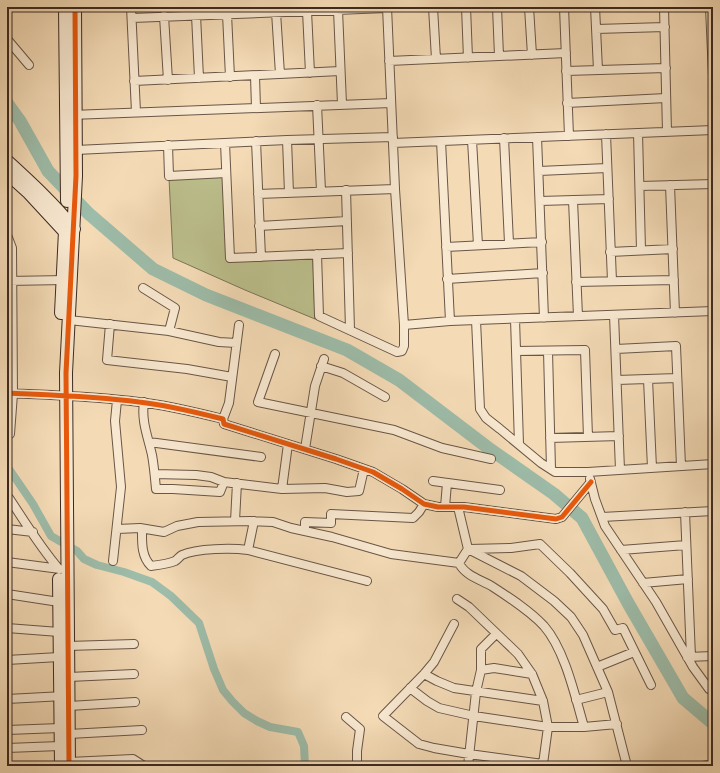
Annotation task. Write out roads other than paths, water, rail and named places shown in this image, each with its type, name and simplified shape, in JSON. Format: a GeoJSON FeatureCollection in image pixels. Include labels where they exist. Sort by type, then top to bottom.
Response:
{"type":"FeatureCollection","features":[{"type":"Feature","properties":{"kind":"street"},"geometry":{"type":"LineString","coordinates":[[66,7],[71,115],[76,150],[67,203],[70,224]]}},
{"type":"Feature","properties":{"kind":"street"},"geometry":{"type":"LineString","coordinates":[[66,765],[64,731],[68,676],[68,646],[64,568],[59,552],[59,520],[70,224],[71,115],[75,7]]}},
{"type":"Feature","properties":{"kind":"street"},"geometry":{"type":"LineString","coordinates":[[131,7],[136,112]]}},
{"type":"Feature","properties":{"kind":"street"},"geometry":{"type":"LineString","coordinates":[[433,7],[436,59]]}},
{"type":"Feature","properties":{"kind":"street"},"geometry":{"type":"LineString","coordinates":[[466,7],[468,58]]}},
{"type":"Feature","properties":{"kind":"street"},"geometry":{"type":"LineString","coordinates":[[497,7],[499,56]]}},
{"type":"Feature","properties":{"kind":"street"},"geometry":{"type":"LineString","coordinates":[[530,7],[532,55]]}},
{"type":"Feature","properties":{"kind":"street"},"geometry":{"type":"LineString","coordinates":[[564,7],[569,136]]}},
{"type":"Feature","properties":{"kind":"street"},"geometry":{"type":"LineString","coordinates":[[595,7],[598,70]]}},
{"type":"Feature","properties":{"kind":"street"},"geometry":{"type":"LineString","coordinates":[[664,7],[667,132]]}},
{"type":"Feature","properties":{"kind":"street"},"geometry":{"type":"LineString","coordinates":[[710,7],[713,76]]}},
{"type":"Feature","properties":{"kind":"street"},"geometry":{"type":"LineString","coordinates":[[132,18],[227,14],[251,10],[276,12],[387,8],[395,188],[404,325],[404,346],[402,351],[397,352],[319,316],[317,254]]}},
{"type":"Feature","properties":{"kind":"street"},"geometry":{"type":"LineString","coordinates":[[338,10],[342,104]]}},
{"type":"Feature","properties":{"kind":"street"},"geometry":{"type":"LineString","coordinates":[[307,11],[310,73]]}},
{"type":"Feature","properties":{"kind":"street"},"geometry":{"type":"LineString","coordinates":[[276,12],[280,74]]}},
{"type":"Feature","properties":{"kind":"street"},"geometry":{"type":"LineString","coordinates":[[227,14],[230,77]]}},
{"type":"Feature","properties":{"kind":"street"},"geometry":{"type":"LineString","coordinates":[[196,15],[199,78]]}},
{"type":"Feature","properties":{"kind":"street"},"geometry":{"type":"LineString","coordinates":[[164,16],[168,80]]}},
{"type":"Feature","properties":{"kind":"street"},"geometry":{"type":"LineString","coordinates":[[596,29],[665,27]]}},
{"type":"Feature","properties":{"kind":"street"},"geometry":{"type":"LineString","coordinates":[[7,39],[29,65]]}},
{"type":"Feature","properties":{"kind":"street"},"geometry":{"type":"LineString","coordinates":[[389,61],[566,53]]}},
{"type":"Feature","properties":{"kind":"street"},"geometry":{"type":"LineString","coordinates":[[566,70],[666,68]]}},
{"type":"Feature","properties":{"kind":"street"},"geometry":{"type":"LineString","coordinates":[[134,81],[340,71]]}},
{"type":"Feature","properties":{"kind":"street"},"geometry":{"type":"LineString","coordinates":[[255,76],[256,108]]}},
{"type":"Feature","properties":{"kind":"street"},"geometry":{"type":"LineString","coordinates":[[568,103],[666,98]]}},
{"type":"Feature","properties":{"kind":"street"},"geometry":{"type":"LineString","coordinates":[[71,115],[391,102]]}},
{"type":"Feature","properties":{"kind":"street"},"geometry":{"type":"LineString","coordinates":[[317,105],[321,191]]}},
{"type":"Feature","properties":{"kind":"street"},"geometry":{"type":"LineString","coordinates":[[76,150],[287,140],[441,141],[713,130]]}},
{"type":"Feature","properties":{"kind":"street"},"geometry":{"type":"LineString","coordinates":[[638,133],[642,250]]}},
{"type":"Feature","properties":{"kind":"street"},"geometry":{"type":"LineString","coordinates":[[606,134],[612,281]]}},
{"type":"Feature","properties":{"kind":"street"},"geometry":{"type":"LineString","coordinates":[[537,137],[544,318]]}},
{"type":"Feature","properties":{"kind":"street"},"geometry":{"type":"LineString","coordinates":[[504,138],[509,243]]}},
{"type":"Feature","properties":{"kind":"street"},"geometry":{"type":"LineString","coordinates":[[287,140],[289,193]]}},
{"type":"Feature","properties":{"kind":"street"},"geometry":{"type":"LineString","coordinates":[[472,140],[478,245]]}},
{"type":"Feature","properties":{"kind":"street"},"geometry":{"type":"LineString","coordinates":[[256,141],[261,257]]}},
{"type":"Feature","properties":{"kind":"street"},"geometry":{"type":"LineString","coordinates":[[441,141],[450,321]]}},
{"type":"Feature","properties":{"kind":"street"},"geometry":{"type":"LineString","coordinates":[[225,143],[230,258],[348,253]]}},
{"type":"Feature","properties":{"kind":"street"},"geometry":{"type":"LineString","coordinates":[[168,145],[170,176],[226,173]]}},
{"type":"Feature","properties":{"kind":"street"},"geometry":{"type":"LineString","coordinates":[[7,161],[35,187],[70,224]]}},
{"type":"Feature","properties":{"kind":"street"},"geometry":{"type":"LineString","coordinates":[[539,171],[607,168]]}},
{"type":"Feature","properties":{"kind":"street"},"geometry":{"type":"LineString","coordinates":[[7,173],[28,192],[70,224]]}},
{"type":"Feature","properties":{"kind":"street"},"geometry":{"type":"LineString","coordinates":[[640,186],[713,184]]}},
{"type":"Feature","properties":{"kind":"street"},"geometry":{"type":"LineString","coordinates":[[670,185],[675,313]]}},
{"type":"Feature","properties":{"kind":"street"},"geometry":{"type":"LineString","coordinates":[[258,194],[395,188]]}},
{"type":"Feature","properties":{"kind":"street"},"geometry":{"type":"LineString","coordinates":[[346,190],[350,329]]}},
{"type":"Feature","properties":{"kind":"street"},"geometry":{"type":"LineString","coordinates":[[540,201],[608,199]]}},
{"type":"Feature","properties":{"kind":"street"},"geometry":{"type":"LineString","coordinates":[[572,200],[578,316]]}},
{"type":"Feature","properties":{"kind":"street"},"geometry":{"type":"LineString","coordinates":[[259,226],[347,221]]}},
{"type":"Feature","properties":{"kind":"street"},"geometry":{"type":"LineString","coordinates":[[7,235],[9,248],[10,434]]}},
{"type":"Feature","properties":{"kind":"street"},"geometry":{"type":"LineString","coordinates":[[446,247],[542,242]]}},
{"type":"Feature","properties":{"kind":"street"},"geometry":{"type":"LineString","coordinates":[[610,252],[673,249]]}},
{"type":"Feature","properties":{"kind":"street"},"geometry":{"type":"LineString","coordinates":[[448,279],[543,273]]}},
{"type":"Feature","properties":{"kind":"street"},"geometry":{"type":"LineString","coordinates":[[9,281],[67,280]]}},
{"type":"Feature","properties":{"kind":"street"},"geometry":{"type":"LineString","coordinates":[[66,700],[59,657],[59,602],[64,568],[67,530],[63,395],[69,320],[67,280]]}},
{"type":"Feature","properties":{"kind":"street"},"geometry":{"type":"LineString","coordinates":[[576,282],[674,280]]}},
{"type":"Feature","properties":{"kind":"street"},"geometry":{"type":"LineString","coordinates":[[143,288],[175,308],[169,331]]}},
{"type":"Feature","properties":{"kind":"street"},"geometry":{"type":"LineString","coordinates":[[404,325],[450,321],[713,311]]}},
{"type":"Feature","properties":{"kind":"street"},"geometry":{"type":"LineString","coordinates":[[614,315],[620,470]]}},
{"type":"Feature","properties":{"kind":"street"},"geometry":{"type":"LineString","coordinates":[[514,319],[519,444]]}},
{"type":"Feature","properties":{"kind":"street"},"geometry":{"type":"LineString","coordinates":[[69,320],[169,331],[219,342],[236,343]]}},
{"type":"Feature","properties":{"kind":"street"},"geometry":{"type":"LineString","coordinates":[[476,320],[480,409],[486,418],[555,472],[588,472],[713,464]]}},
{"type":"Feature","properties":{"kind":"street"},"geometry":{"type":"LineString","coordinates":[[110,324],[107,360],[187,369],[232,377]]}},
{"type":"Feature","properties":{"kind":"street"},"geometry":{"type":"LineString","coordinates":[[239,325],[229,403],[223,419],[224,424],[373,472],[424,504],[556,519],[562,517],[591,482]]}},
{"type":"Feature","properties":{"kind":"street"},"geometry":{"type":"LineString","coordinates":[[616,349],[676,346],[681,466]]}},
{"type":"Feature","properties":{"kind":"street"},"geometry":{"type":"LineString","coordinates":[[516,352],[585,350],[588,436]]}},
{"type":"Feature","properties":{"kind":"street"},"geometry":{"type":"LineString","coordinates":[[548,351],[551,469]]}},
{"type":"Feature","properties":{"kind":"street"},"geometry":{"type":"LineString","coordinates":[[275,354],[258,402],[394,430],[442,448],[491,459]]}},
{"type":"Feature","properties":{"kind":"street"},"geometry":{"type":"LineString","coordinates":[[305,449],[315,386],[322,362],[385,397]]}},
{"type":"Feature","properties":{"kind":"street"},"geometry":{"type":"LineString","coordinates":[[648,378],[652,468]]}},
{"type":"Feature","properties":{"kind":"street"},"geometry":{"type":"LineString","coordinates":[[617,380],[677,378]]}},
{"type":"Feature","properties":{"kind":"street"},"geometry":{"type":"LineString","coordinates":[[10,394],[63,395],[144,402],[180,408],[223,419]]}},
{"type":"Feature","properties":{"kind":"street"},"geometry":{"type":"LineString","coordinates":[[113,561],[121,487],[115,421],[117,400]]}},
{"type":"Feature","properties":{"kind":"street"},"geometry":{"type":"LineString","coordinates":[[144,402],[142,413],[155,474],[156,489],[220,492],[224,482]]}},
{"type":"Feature","properties":{"kind":"street"},"geometry":{"type":"LineString","coordinates":[[550,438],[619,436]]}},
{"type":"Feature","properties":{"kind":"street"},"geometry":{"type":"LineString","coordinates":[[149,442],[261,457]]}},
{"type":"Feature","properties":{"kind":"street"},"geometry":{"type":"LineString","coordinates":[[282,489],[288,444]]}},
{"type":"Feature","properties":{"kind":"street"},"geometry":{"type":"LineString","coordinates":[[155,474],[196,475],[211,477],[224,482],[282,489],[325,488],[347,492],[359,491],[364,469]]}},
{"type":"Feature","properties":{"kind":"street"},"geometry":{"type":"LineString","coordinates":[[588,472],[605,526],[656,602],[709,689],[713,691]]}},
{"type":"Feature","properties":{"kind":"street"},"geometry":{"type":"LineString","coordinates":[[433,481],[500,490]]}},
{"type":"Feature","properties":{"kind":"street"},"geometry":{"type":"LineString","coordinates":[[235,521],[238,483]]}},
{"type":"Feature","properties":{"kind":"street"},"geometry":{"type":"LineString","coordinates":[[445,507],[447,483]]}},
{"type":"Feature","properties":{"kind":"street"},"geometry":{"type":"LineString","coordinates":[[7,498],[9,498],[33,532],[45,552],[64,568]]}},
{"type":"Feature","properties":{"kind":"street"},"geometry":{"type":"LineString","coordinates":[[305,531],[305,522],[331,523],[331,514],[414,518],[424,504]]}},
{"type":"Feature","properties":{"kind":"street"},"geometry":{"type":"LineString","coordinates":[[458,507],[468,549],[459,563]]}},
{"type":"Feature","properties":{"kind":"street"},"geometry":{"type":"LineString","coordinates":[[602,517],[713,511]]}},
{"type":"Feature","properties":{"kind":"street"},"geometry":{"type":"LineString","coordinates":[[684,512],[688,579],[689,657]]}},
{"type":"Feature","properties":{"kind":"street"},"geometry":{"type":"LineString","coordinates":[[248,550],[254,521]]}},
{"type":"Feature","properties":{"kind":"street"},"geometry":{"type":"LineString","coordinates":[[117,529],[142,529],[164,532],[177,526],[198,522],[273,522],[391,554],[459,563]]}},
{"type":"Feature","properties":{"kind":"street"},"geometry":{"type":"LineString","coordinates":[[7,529],[33,532]]}},
{"type":"Feature","properties":{"kind":"street"},"geometry":{"type":"LineString","coordinates":[[142,529],[142,548],[148,563],[151,566],[166,564],[177,560],[182,555],[205,550],[237,549],[248,550],[367,581]]}},
{"type":"Feature","properties":{"kind":"street"},"geometry":{"type":"LineString","coordinates":[[468,549],[510,548],[540,544],[603,608],[614,630],[623,628],[651,684]]}},
{"type":"Feature","properties":{"kind":"street"},"geometry":{"type":"LineString","coordinates":[[621,550],[686,545]]}},
{"type":"Feature","properties":{"kind":"street"},"geometry":{"type":"LineString","coordinates":[[468,549],[521,576],[554,601],[571,617],[583,636],[608,692],[627,766]]}},
{"type":"Feature","properties":{"kind":"street"},"geometry":{"type":"LineString","coordinates":[[7,562],[64,568]]}},
{"type":"Feature","properties":{"kind":"street"},"geometry":{"type":"LineString","coordinates":[[459,563],[462,570],[492,586],[523,608],[543,626],[557,644],[584,727]]}},
{"type":"Feature","properties":{"kind":"street"},"geometry":{"type":"LineString","coordinates":[[643,583],[688,579]]}},
{"type":"Feature","properties":{"kind":"street"},"geometry":{"type":"LineString","coordinates":[[7,594],[59,602]]}},
{"type":"Feature","properties":{"kind":"street"},"geometry":{"type":"LineString","coordinates":[[454,624],[434,662],[383,716],[419,744],[469,754],[543,764],[548,727],[543,701],[532,674],[518,654],[468,607],[457,599]]}},
{"type":"Feature","properties":{"kind":"street"},"geometry":{"type":"LineString","coordinates":[[7,628],[59,632]]}},
{"type":"Feature","properties":{"kind":"street"},"geometry":{"type":"LineString","coordinates":[[468,766],[476,692],[481,670],[481,649],[496,634]]}},
{"type":"Feature","properties":{"kind":"street"},"geometry":{"type":"LineString","coordinates":[[68,646],[134,644]]}},
{"type":"Feature","properties":{"kind":"street"},"geometry":{"type":"LineString","coordinates":[[597,667],[634,652]]}},
{"type":"Feature","properties":{"kind":"street"},"geometry":{"type":"LineString","coordinates":[[689,657],[713,656]]}},
{"type":"Feature","properties":{"kind":"street"},"geometry":{"type":"LineString","coordinates":[[7,660],[59,657]]}},
{"type":"Feature","properties":{"kind":"street"},"geometry":{"type":"LineString","coordinates":[[481,670],[494,668],[532,674]]}},
{"type":"Feature","properties":{"kind":"street"},"geometry":{"type":"LineString","coordinates":[[68,676],[134,674]]}},
{"type":"Feature","properties":{"kind":"street"},"geometry":{"type":"LineString","coordinates":[[424,674],[454,688],[543,701]]}},
{"type":"Feature","properties":{"kind":"street"},"geometry":{"type":"LineString","coordinates":[[410,688],[439,708],[474,716],[548,727],[584,727],[617,724]]}},
{"type":"Feature","properties":{"kind":"street"},"geometry":{"type":"LineString","coordinates":[[576,700],[608,692]]}},
{"type":"Feature","properties":{"kind":"street"},"geometry":{"type":"LineString","coordinates":[[7,699],[135,702]]}},
{"type":"Feature","properties":{"kind":"street"},"geometry":{"type":"LineString","coordinates":[[346,717],[360,729],[357,751],[357,766]]}},
{"type":"Feature","properties":{"kind":"street"},"geometry":{"type":"LineString","coordinates":[[7,730],[142,730]]}},
{"type":"Feature","properties":{"kind":"street"},"geometry":{"type":"LineString","coordinates":[[64,731],[60,746],[66,765]]}},
{"type":"Feature","properties":{"kind":"street"},"geometry":{"type":"LineString","coordinates":[[7,748],[60,746]]}},
{"type":"Feature","properties":{"kind":"street"},"geometry":{"type":"LineString","coordinates":[[66,765],[133,759],[144,766]]}},
{"type":"Feature","properties":{"kind":"lane"},"geometry":{"type":"LineString","coordinates":[[689,766],[713,762]]}},
{"type":"Feature","properties":{"kind":"waterway"},"geometry":{"type":"LineString","coordinates":[[7,103],[20,121],[48,171],[88,213],[153,269],[206,295],[347,350],[399,380],[487,447],[554,494],[582,518],[628,603],[683,698],[713,722]]}},
{"type":"Feature","properties":{"kind":"waterway"},"geometry":{"type":"LineString","coordinates":[[7,466],[33,504],[51,536],[77,551],[84,559],[97,565],[124,572],[152,582],[171,596],[199,623],[214,669],[223,690],[244,713],[257,721],[270,727],[298,732],[304,746],[305,766]]}}]}
